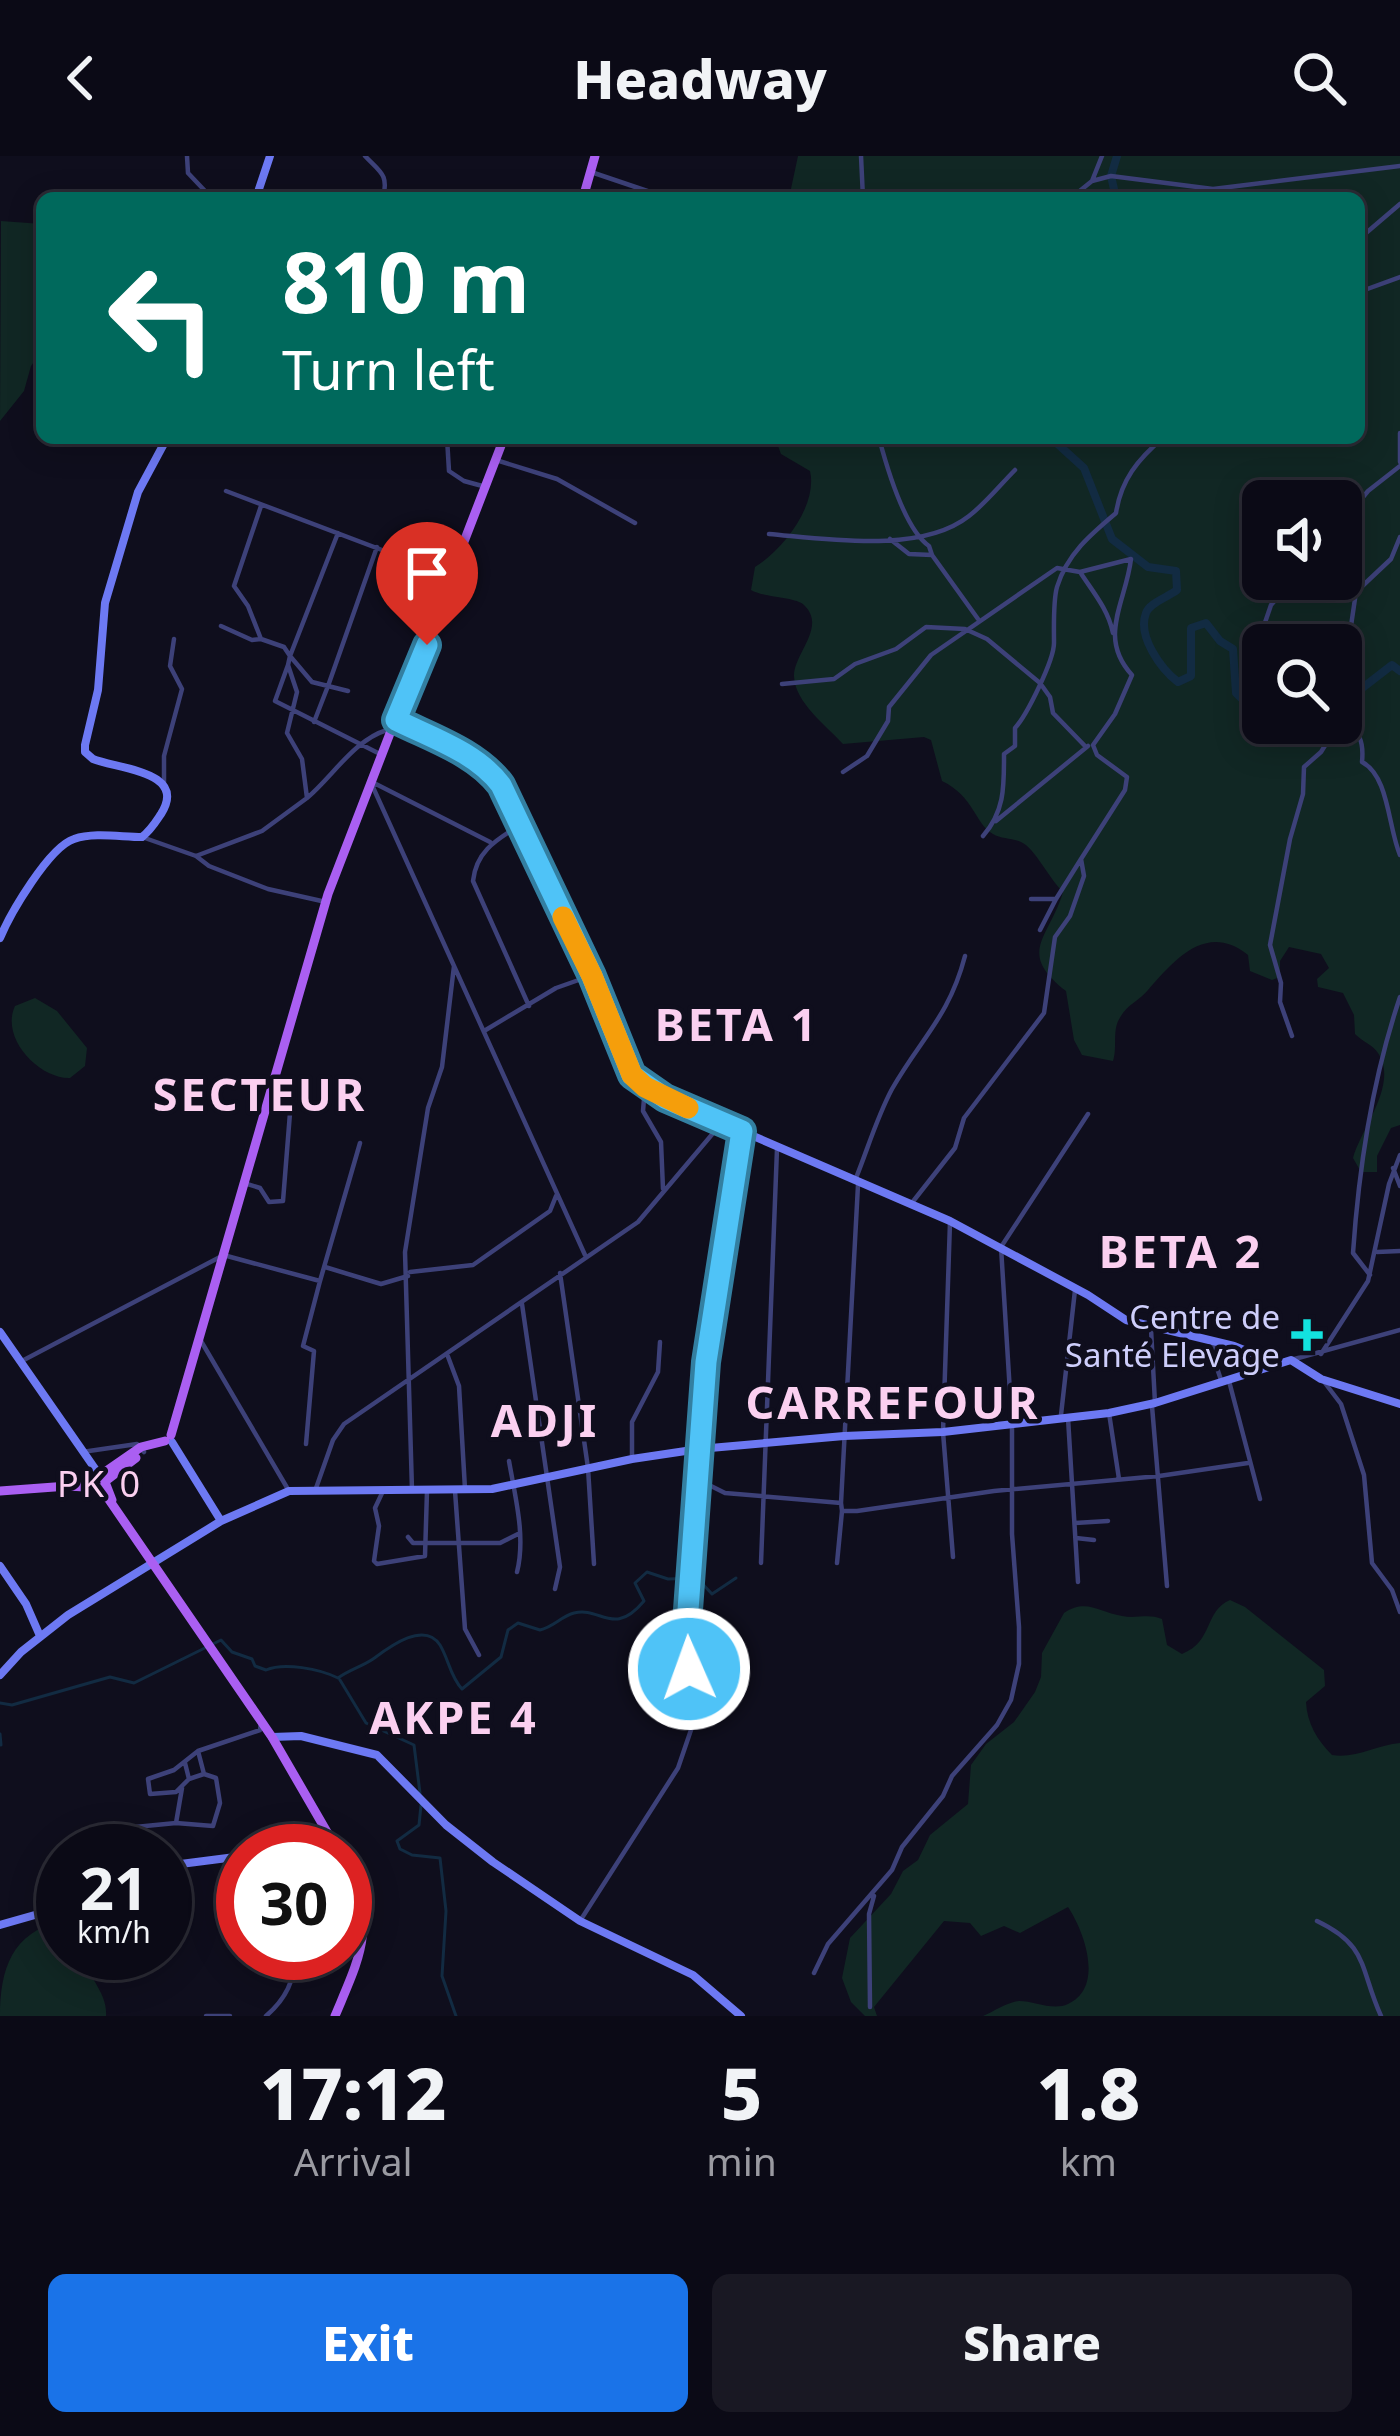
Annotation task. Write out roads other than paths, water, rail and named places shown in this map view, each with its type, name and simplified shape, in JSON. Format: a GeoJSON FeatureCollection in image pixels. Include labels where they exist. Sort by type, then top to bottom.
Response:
{"type":"FeatureCollection","features":[{"type":"Feature","properties":{"kind":"main road"},"geometry":{"type":"LineString","coordinates":[[585,192],[595,156]]}},
{"type":"Feature","properties":{"kind":"main road"},"geometry":{"type":"LineString","coordinates":[[0,1491],[99,1480],[146,1448],[169,1439],[326,902],[502,444]]}},
{"type":"Feature","properties":{"kind":"main road"},"geometry":{"type":"LineString","coordinates":[[99,1480],[272,1737],[321,1824]]}},
{"type":"Feature","properties":{"kind":"main road"},"geometry":{"type":"LineString","coordinates":[[335,2016],[350,1980]]}},
{"type":"Feature","properties":{"kind":"street"},"geometry":{"type":"LineString","coordinates":[[187,156],[188,173],[206,192]]}},
{"type":"Feature","properties":{"kind":"street"},"geometry":{"type":"LineString","coordinates":[[258,192],[270,156]]}},
{"type":"Feature","properties":{"kind":"street"},"geometry":{"type":"LineString","coordinates":[[365,156],[381,169],[387,183],[385,192]]}},
{"type":"Feature","properties":{"kind":"street"},"geometry":{"type":"LineString","coordinates":[[861,156],[863,192]]}},
{"type":"Feature","properties":{"kind":"street"},"geometry":{"type":"LineString","coordinates":[[1092,181],[1102,156]]}},
{"type":"Feature","properties":{"kind":"street"},"geometry":{"type":"LineString","coordinates":[[1078,192],[1092,181],[1111,176],[1213,189],[1400,166]]}},
{"type":"Feature","properties":{"kind":"street"},"geometry":{"type":"LineString","coordinates":[[590,172],[650,192]]}},
{"type":"Feature","properties":{"kind":"street"},"geometry":{"type":"LineString","coordinates":[[1365,234],[1400,204]]}},
{"type":"Feature","properties":{"kind":"street"},"geometry":{"type":"LineString","coordinates":[[1365,290],[1400,278]]}},
{"type":"Feature","properties":{"kind":"street"},"geometry":{"type":"LineString","coordinates":[[1362,498],[1400,464],[1400,433]]}},
{"type":"Feature","properties":{"kind":"street"},"geometry":{"type":"LineString","coordinates":[[163,444],[138,492],[105,603],[98,690],[85,745],[93,759],[148,774],[164,784]]}},
{"type":"Feature","properties":{"kind":"street"},"geometry":{"type":"LineString","coordinates":[[447,444],[449,471],[486,488]]}},
{"type":"Feature","properties":{"kind":"street"},"geometry":{"type":"LineString","coordinates":[[881,444],[891,482],[918,538],[929,546],[979,620]]}},
{"type":"Feature","properties":{"kind":"street"},"geometry":{"type":"LineString","coordinates":[[996,822],[1004,800],[1004,754],[1015,746],[1015,728],[1027,715],[1054,643],[1056,588],[1088,535],[1116,513],[1119,494],[1138,458],[1156,444]]}},
{"type":"Feature","properties":{"kind":"street"},"geometry":{"type":"LineString","coordinates":[[496,460],[556,479],[634,523]]}},
{"type":"Feature","properties":{"kind":"street"},"geometry":{"type":"LineString","coordinates":[[769,534],[918,538],[968,518],[1015,470]]}},
{"type":"Feature","properties":{"kind":"street"},"geometry":{"type":"LineString","coordinates":[[226,491],[453,577]]}},
{"type":"Feature","properties":{"kind":"street"},"geometry":{"type":"LineString","coordinates":[[261,506],[234,586],[261,639]]}},
{"type":"Feature","properties":{"kind":"street"},"geometry":{"type":"LineString","coordinates":[[338,533],[275,701],[382,755]]}},
{"type":"Feature","properties":{"kind":"street"},"geometry":{"type":"LineString","coordinates":[[1351,624],[1356,592],[1391,559],[1400,537]]}},
{"type":"Feature","properties":{"kind":"street"},"geometry":{"type":"LineString","coordinates":[[890,539],[909,554],[932,555]]}},
{"type":"Feature","properties":{"kind":"street"},"geometry":{"type":"LineString","coordinates":[[314,723],[377,548]]}},
{"type":"Feature","properties":{"kind":"street"},"geometry":{"type":"LineString","coordinates":[[843,772],[867,756],[888,721],[889,707],[931,655],[1057,568],[1080,572],[1131,559],[1114,640]]}},
{"type":"Feature","properties":{"kind":"street"},"geometry":{"type":"LineString","coordinates":[[983,836],[1089,745],[1115,714],[1132,675],[1117,658],[1111,622],[1100,607],[1099,593],[1080,572]]}},
{"type":"Feature","properties":{"kind":"street"},"geometry":{"type":"LineString","coordinates":[[221,626],[284,647],[312,682],[348,692]]}},
{"type":"Feature","properties":{"kind":"street"},"geometry":{"type":"LineString","coordinates":[[782,684],[834,679],[854,664],[896,649],[926,627],[965,629],[987,639],[1040,683],[1050,697],[1053,713],[1127,777],[1125,790],[1040,930]]}},
{"type":"Feature","properties":{"kind":"street"},"geometry":{"type":"LineString","coordinates":[[142,837],[167,804],[164,756],[182,689],[170,666],[174,639]]}},
{"type":"Feature","properties":{"kind":"street"},"geometry":{"type":"LineString","coordinates":[[288,665],[297,692],[287,733],[302,759],[307,798]]}},
{"type":"Feature","properties":{"kind":"street"},"geometry":{"type":"LineString","coordinates":[[196,856],[262,831],[334,775],[360,745],[394,724],[489,769],[501,785],[592,976],[632,1075],[645,1087],[950,1221],[1126,1320],[1277,1363]]}},
{"type":"Feature","properties":{"kind":"street"},"geometry":{"type":"LineString","coordinates":[[1362,741],[1362,762],[1378,776],[1400,855]]}},
{"type":"Feature","properties":{"kind":"street"},"geometry":{"type":"LineString","coordinates":[[1292,1036],[1280,1002],[1270,945],[1303,794],[1304,767],[1326,744]]}},
{"type":"Feature","properties":{"kind":"street"},"geometry":{"type":"LineString","coordinates":[[372,783],[492,842]]}},
{"type":"Feature","properties":{"kind":"street"},"geometry":{"type":"LineString","coordinates":[[372,783],[585,1255]]}},
{"type":"Feature","properties":{"kind":"street"},"geometry":{"type":"LineString","coordinates":[[519,826],[492,842],[478,859],[473,881],[529,1006]]}},
{"type":"Feature","properties":{"kind":"street"},"geometry":{"type":"LineString","coordinates":[[0,938],[48,861],[70,840],[142,837],[268,889],[326,902]]}},
{"type":"Feature","properties":{"kind":"street"},"geometry":{"type":"LineString","coordinates":[[911,1204],[955,1148],[964,1118],[1044,1013],[1055,937],[1070,916],[1084,876],[1081,859]]}},
{"type":"Feature","properties":{"kind":"street"},"geometry":{"type":"LineString","coordinates":[[1030,899],[1056,899]]}},
{"type":"Feature","properties":{"kind":"street"},"geometry":{"type":"LineString","coordinates":[[837,1563],[857,1179],[889,1096],[956,992],[965,956]]}},
{"type":"Feature","properties":{"kind":"street"},"geometry":{"type":"LineString","coordinates":[[412,1490],[406,1240],[428,1108],[442,1066],[454,966]]}},
{"type":"Feature","properties":{"kind":"street"},"geometry":{"type":"LineString","coordinates":[[484,1031],[573,980],[592,976]]}},
{"type":"Feature","properties":{"kind":"street"},"geometry":{"type":"LineString","coordinates":[[1370,1275],[1353,1253],[1360,1161],[1400,997]]}},
{"type":"Feature","properties":{"kind":"street"},"geometry":{"type":"LineString","coordinates":[[645,1087],[643,1111],[661,1142],[663,1190]]}},
{"type":"Feature","properties":{"kind":"street"},"geometry":{"type":"LineString","coordinates":[[244,1183],[260,1188],[269,1202],[283,1201],[290,1113]]}},
{"type":"Feature","properties":{"kind":"street"},"geometry":{"type":"LineString","coordinates":[[814,1973],[828,1944],[892,1870],[902,1847],[943,1796],[952,1776],[997,1725],[1011,1700],[1020,1646],[1001,1246],[1088,1114]]}},
{"type":"Feature","properties":{"kind":"street"},"geometry":{"type":"LineString","coordinates":[[315,1491],[338,1431],[410,1376],[638,1222],[723,1123]]}},
{"type":"Feature","properties":{"kind":"street"},"geometry":{"type":"LineString","coordinates":[[580,1921],[636,1839],[687,1751],[693,1694],[686,1644],[699,1450],[711,1320],[742,1131]]}},
{"type":"Feature","properties":{"kind":"street"},"geometry":{"type":"LineString","coordinates":[[306,1444],[314,1351],[303,1346],[360,1143]]}},
{"type":"Feature","properties":{"kind":"street"},"geometry":{"type":"LineString","coordinates":[[760,1563],[777,1146]]}},
{"type":"Feature","properties":{"kind":"street"},"geometry":{"type":"LineString","coordinates":[[1322,1354],[1370,1275],[1393,1168],[1400,1155]]}},
{"type":"Feature","properties":{"kind":"street"},"geometry":{"type":"LineString","coordinates":[[1393,1168],[1400,1186]]}},
{"type":"Feature","properties":{"kind":"street"},"geometry":{"type":"LineString","coordinates":[[325,1267],[382,1284],[408,1274],[473,1265],[550,1211],[556,1196]]}},
{"type":"Feature","properties":{"kind":"street"},"geometry":{"type":"LineString","coordinates":[[950,1221],[943,1432],[953,1557]]}},
{"type":"Feature","properties":{"kind":"street"},"geometry":{"type":"LineString","coordinates":[[1377,1252],[1400,1251]]}},
{"type":"Feature","properties":{"kind":"street"},"geometry":{"type":"LineString","coordinates":[[20,1362],[221,1256],[320,1281]]}},
{"type":"Feature","properties":{"kind":"street"},"geometry":{"type":"LineString","coordinates":[[560,1273],[588,1468],[594,1564]]}},
{"type":"Feature","properties":{"kind":"street"},"geometry":{"type":"LineString","coordinates":[[1075,1290],[1064,1419],[1078,1582]]}},
{"type":"Feature","properties":{"kind":"street"},"geometry":{"type":"LineString","coordinates":[[521,1301],[560,1567],[555,1588]]}},
{"type":"Feature","properties":{"kind":"street"},"geometry":{"type":"LineString","coordinates":[[1151,1329],[1167,1586]]}},
{"type":"Feature","properties":{"kind":"street"},"geometry":{"type":"LineString","coordinates":[[0,1675],[40,1636],[221,1521],[289,1491],[516,1484],[699,1450],[943,1432],[1109,1413],[1400,1330]]}},
{"type":"Feature","properties":{"kind":"street"},"geometry":{"type":"LineString","coordinates":[[0,1332],[99,1480]]}},
{"type":"Feature","properties":{"kind":"street"},"geometry":{"type":"LineString","coordinates":[[198,1336],[289,1491]]}},
{"type":"Feature","properties":{"kind":"street"},"geometry":{"type":"LineString","coordinates":[[632,1459],[632,1422],[658,1372],[660,1342]]}},
{"type":"Feature","properties":{"kind":"street"},"geometry":{"type":"LineString","coordinates":[[1213,1342],[1214,1359],[1260,1499]]}},
{"type":"Feature","properties":{"kind":"street"},"geometry":{"type":"LineString","coordinates":[[447,1354],[459,1386],[458,1546],[465,1629],[479,1655]]}},
{"type":"Feature","properties":{"kind":"street"},"geometry":{"type":"LineString","coordinates":[[1292,1360],[1334,1390],[1364,1475],[1372,1563],[1392,1590],[1400,1612]]}},
{"type":"Feature","properties":{"kind":"street"},"geometry":{"type":"LineString","coordinates":[[1321,1379],[1400,1404]]}},
{"type":"Feature","properties":{"kind":"street"},"geometry":{"type":"LineString","coordinates":[[1109,1413],[1119,1480]]}},
{"type":"Feature","properties":{"kind":"street"},"geometry":{"type":"LineString","coordinates":[[169,1439],[221,1521]]}},
{"type":"Feature","properties":{"kind":"street"},"geometry":{"type":"LineString","coordinates":[[85,1456],[121,1446],[146,1448]]}},
{"type":"Feature","properties":{"kind":"street"},"geometry":{"type":"LineString","coordinates":[[509,1461],[516,1484],[521,1556],[517,1572]]}},
{"type":"Feature","properties":{"kind":"street"},"geometry":{"type":"LineString","coordinates":[[698,1480],[724,1493],[841,1507],[901,1508],[947,1497],[1159,1476],[1248,1462]]}},
{"type":"Feature","properties":{"kind":"street"},"geometry":{"type":"LineString","coordinates":[[383,1491],[376,1508],[375,1563],[393,1564],[425,1556],[427,1490]]}},
{"type":"Feature","properties":{"kind":"street"},"geometry":{"type":"LineString","coordinates":[[1075,1523],[1108,1521]]}},
{"type":"Feature","properties":{"kind":"street"},"geometry":{"type":"LineString","coordinates":[[408,1538],[413,1543],[458,1546],[500,1543],[518,1534]]}},
{"type":"Feature","properties":{"kind":"street"},"geometry":{"type":"LineString","coordinates":[[1076,1538],[1094,1540]]}},
{"type":"Feature","properties":{"kind":"street"},"geometry":{"type":"LineString","coordinates":[[0,1566],[26,1604],[40,1636]]}},
{"type":"Feature","properties":{"kind":"street"},"geometry":{"type":"LineString","coordinates":[[166,1824],[213,1826],[217,1778],[205,1774],[190,1779],[169,1795],[154,1795],[147,1783],[198,1751],[260,1730],[262,1722]]}},
{"type":"Feature","properties":{"kind":"street"},"geometry":{"type":"LineString","coordinates":[[272,1737],[301,1736],[377,1755],[494,1862],[580,1921],[693,1975],[741,2016]]}},
{"type":"Feature","properties":{"kind":"street"},"geometry":{"type":"LineString","coordinates":[[198,1751],[205,1774]]}},
{"type":"Feature","properties":{"kind":"street"},"geometry":{"type":"LineString","coordinates":[[185,1763],[190,1779]]}},
{"type":"Feature","properties":{"kind":"street"},"geometry":{"type":"LineString","coordinates":[[176,1823],[182,1788]]}},
{"type":"Feature","properties":{"kind":"street"},"geometry":{"type":"LineString","coordinates":[[870,2007],[869,1914],[876,1891]]}},
{"type":"Feature","properties":{"kind":"street"},"geometry":{"type":"LineString","coordinates":[[0,1925],[36,1914]]}},
{"type":"Feature","properties":{"kind":"street"},"geometry":{"type":"LineString","coordinates":[[1317,1921],[1359,1950],[1381,2016]]}},
{"type":"Feature","properties":{"kind":"street"},"geometry":{"type":"LineString","coordinates":[[266,2016],[285,2000],[291,1980]]}},
{"type":"Feature","properties":{"kind":"street"},"geometry":{"type":"LineString","coordinates":[[206,2016],[230,2016]]}},
{"type":"Feature","properties":{"kind":"waterway"},"geometry":{"type":"LineString","coordinates":[[1115,192],[1111,176],[1117,156]]}},
{"type":"Feature","properties":{"kind":"waterway"},"geometry":{"type":"LineString","coordinates":[[1058,444],[1084,468],[1112,539],[1148,567],[1176,571],[1177,590],[1151,606],[1144,622],[1158,661],[1178,682],[1191,676],[1191,628],[1206,623],[1233,649],[1236,693],[1242,699]]}},
{"type":"Feature","properties":{"kind":"waterway"},"geometry":{"type":"LineString","coordinates":[[1362,688],[1392,665],[1400,671]]}},
{"type":"Feature","properties":{"kind":"waterway"},"geometry":{"type":"LineString","coordinates":[[0,1703],[12,1705],[110,1677],[134,1683],[221,1640],[232,1652],[266,1670],[302,1668],[338,1678],[397,1643],[425,1635],[440,1645],[462,1689],[501,1657],[508,1630],[518,1623],[540,1630],[574,1613],[624,1618],[644,1601],[635,1583],[647,1572],[668,1579],[697,1578],[712,1594],[736,1578]]}},
{"type":"Feature","properties":{"kind":"waterway"},"geometry":{"type":"LineString","coordinates":[[340,1680],[366,1723],[414,1745],[420,1793]]}},
{"type":"Feature","properties":{"kind":"waterway"},"geometry":{"type":"LineString","coordinates":[[0,1734],[1,1745]]}},
{"type":"Feature","properties":{"kind":"waterway"},"geometry":{"type":"LineString","coordinates":[[421,1805],[419,1825],[397,1841],[400,1849],[412,1855],[440,1858],[446,1911],[442,1976],[456,2016]]}},
{"type":"Feature","properties":{"kind":"place","name":"Centre de Santé Elevage"},"geometry":{"type":"Point","coordinates":[1307,1335]}},
{"type":"Feature","properties":{"kind":"district","name":"BETA 1"},"geometry":{"type":"Point","coordinates":[737,1023]}},
{"type":"Feature","properties":{"kind":"district","name":"SECTEUR"},"geometry":{"type":"Point","coordinates":[260,1093]}},
{"type":"Feature","properties":{"kind":"district","name":"BETA 2"},"geometry":{"type":"Point","coordinates":[1181,1250]}},
{"type":"Feature","properties":{"kind":"district","name":"CARREFOUR"},"geometry":{"type":"Point","coordinates":[893,1401]}},
{"type":"Feature","properties":{"kind":"district","name":"ADJI"},"geometry":{"type":"Point","coordinates":[545,1419]}},
{"type":"Feature","properties":{"kind":"district","name":"PK 0"},"geometry":{"type":"Point","coordinates":[100,1483]}},
{"type":"Feature","properties":{"kind":"district","name":"AKPE 4"},"geometry":{"type":"Point","coordinates":[454,1716]}}]}
